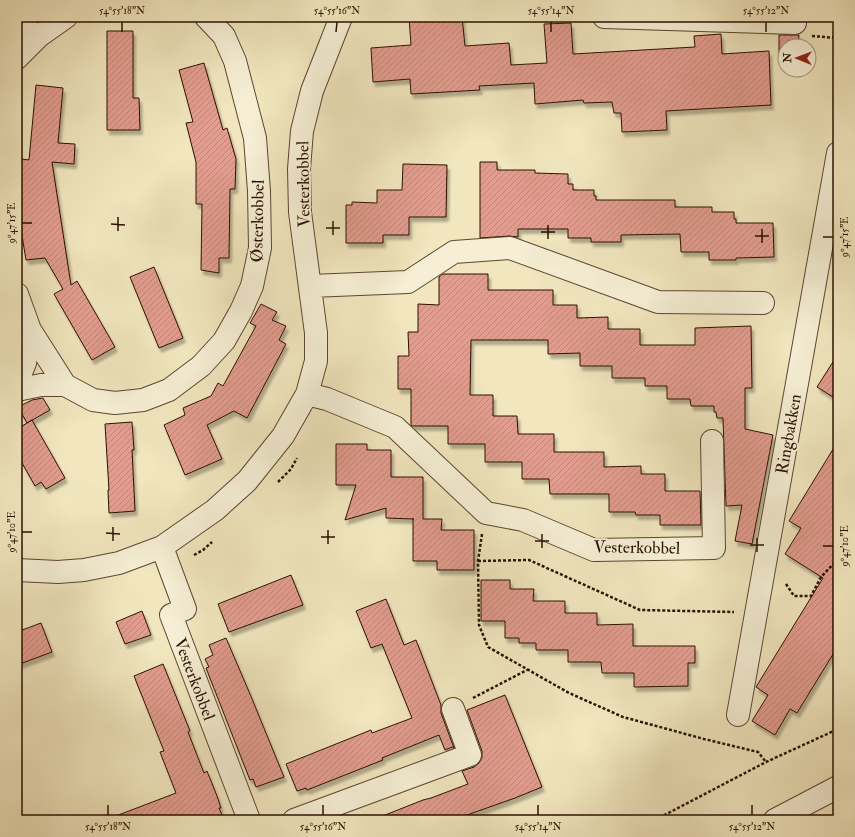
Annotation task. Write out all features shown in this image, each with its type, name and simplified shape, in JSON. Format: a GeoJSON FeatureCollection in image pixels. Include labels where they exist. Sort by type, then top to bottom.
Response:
{"type":"FeatureCollection","features":[{"type":"Feature","properties":{"kind":"street"},"geometry":{"type":"LineString","coordinates":[[17,58],[39,36],[66,17]]}},
{"type":"Feature","properties":{"kind":"street","name":"Østerkobbel"},"geometry":{"type":"LineString","coordinates":[[17,390],[41,385],[65,385],[93,400],[115,402],[143,400],[169,390],[201,366],[224,341],[241,311],[252,286],[260,248],[259,191],[255,138],[236,61],[224,36],[206,17]]}},
{"type":"Feature","properties":{"kind":"street","name":"Vesterkobbel"},"geometry":{"type":"LineString","coordinates":[[17,570],[58,572],[84,570],[119,563],[162,547],[214,510],[247,481],[283,436],[307,394],[316,362],[316,333],[311,286],[300,212],[298,169],[302,132],[312,91],[341,17]]}},
{"type":"Feature","properties":{"kind":"street"},"geometry":{"type":"LineString","coordinates":[[604,17],[795,23]]}},
{"type":"Feature","properties":{"kind":"street"},"geometry":{"type":"LineString","coordinates":[[17,26],[39,36]]}},
{"type":"Feature","properties":{"kind":"street","name":"Ringbakken"},"geometry":{"type":"LineString","coordinates":[[738,715],[838,153]]}},
{"type":"Feature","properties":{"kind":"street"},"geometry":{"type":"LineString","coordinates":[[311,286],[408,282],[454,252],[510,248],[658,302],[763,303]]}},
{"type":"Feature","properties":{"kind":"street","name":"Østerkobbel"},"geometry":{"type":"LineString","coordinates":[[17,294],[30,330],[65,385]]}},
{"type":"Feature","properties":{"kind":"street","name":"Østerkobbel"},"geometry":{"type":"LineString","coordinates":[[17,383],[25,363],[30,330]]}},
{"type":"Feature","properties":{"kind":"street"},"geometry":{"type":"LineString","coordinates":[[307,394],[327,399],[395,427],[486,513]]}},
{"type":"Feature","properties":{"kind":"street","name":"Vesterkobbel"},"geometry":{"type":"LineString","coordinates":[[486,513],[523,520],[594,550],[714,548],[712,441]]}},
{"type":"Feature","properties":{"kind":"street","name":"Vesterkobbel"},"geometry":{"type":"LineString","coordinates":[[162,547],[185,609],[171,614],[249,820]]}},
{"type":"Feature","properties":{"kind":"street"},"geometry":{"type":"LineString","coordinates":[[294,820],[470,755],[453,708]]}},
{"type":"Feature","properties":{"kind":"street"},"geometry":{"type":"LineString","coordinates":[[775,820],[838,788]]}},
{"type":"Feature","properties":{"kind":"path"},"geometry":{"type":"LineString","coordinates":[[276,484],[291,469],[298,455]]}},
{"type":"Feature","properties":{"kind":"path"},"geometry":{"type":"LineString","coordinates":[[486,513],[478,561],[479,625],[488,648],[569,693],[623,717],[758,752],[766,762]]}},
{"type":"Feature","properties":{"kind":"path"},"geometry":{"type":"LineString","coordinates":[[169,568],[203,550],[215,540]]}},
{"type":"Feature","properties":{"kind":"path"},"geometry":{"type":"LineString","coordinates":[[785,579],[786,586],[794,596],[811,596],[821,577],[838,559]]}},
{"type":"Feature","properties":{"kind":"path"},"geometry":{"type":"LineString","coordinates":[[478,561],[529,560],[640,610],[757,612]]}},
{"type":"Feature","properties":{"kind":"path"},"geometry":{"type":"LineString","coordinates":[[453,708],[527,670]]}},
{"type":"Feature","properties":{"kind":"path"},"geometry":{"type":"LineString","coordinates":[[655,820],[766,762],[838,729]]}},
{"type":"Feature","properties":{"kind":"building"},"geometry":{"type":"Polygon","coordinates":[[[409,17],[462,17],[465,46],[509,43],[511,65],[547,63],[544,24],[571,23],[573,54],[695,47],[694,36],[721,34],[722,54],[769,51],[771,105],[666,111],[667,130],[622,132],[621,113],[614,113],[612,102],[584,103],[583,100],[535,104],[534,83],[479,86],[480,90],[411,94],[410,79],[373,82],[371,48],[411,45],[409,17]]]}},
{"type":"Feature","properties":{"kind":"building"},"geometry":{"type":"Polygon","coordinates":[[[107,31],[133,31],[133,98],[139,98],[140,130],[107,130],[107,31]]]}},
{"type":"Feature","properties":{"kind":"building"},"geometry":{"type":"Polygon","coordinates":[[[779,35],[799,35],[799,38],[779,38],[779,35]]]}},
{"type":"Feature","properties":{"kind":"building"},"geometry":{"type":"Polygon","coordinates":[[[204,63],[223,130],[227,128],[236,159],[235,189],[230,189],[229,258],[219,258],[219,273],[201,270],[202,204],[196,204],[196,162],[186,123],[193,122],[179,70],[204,63]]]}},
{"type":"Feature","properties":{"kind":"building"},"geometry":{"type":"Polygon","coordinates":[[[36,85],[63,88],[58,143],[75,144],[74,164],[52,162],[71,285],[77,281],[115,347],[92,360],[54,294],[63,289],[45,258],[26,260],[17,205],[22,159],[29,160],[36,85]]]}},
{"type":"Feature","properties":{"kind":"building"},"geometry":{"type":"Polygon","coordinates":[[[480,162],[497,162],[497,170],[535,170],[535,173],[568,174],[568,184],[573,184],[573,190],[594,190],[596,200],[675,200],[675,207],[712,207],[712,212],[734,212],[734,219],[736,219],[736,223],[773,223],[774,257],[736,258],[736,260],[709,260],[709,252],[681,252],[680,234],[621,235],[621,242],[591,242],[591,238],[568,238],[568,229],[518,229],[518,237],[509,236],[480,238],[480,162]]]}},
{"type":"Feature","properties":{"kind":"building"},"geometry":{"type":"Polygon","coordinates":[[[403,164],[447,165],[446,217],[409,217],[409,235],[383,235],[383,243],[346,243],[346,205],[352,205],[352,202],[377,203],[377,190],[402,190],[403,164]]]}},
{"type":"Feature","properties":{"kind":"building"},"geometry":{"type":"Polygon","coordinates":[[[154,267],[183,338],[159,348],[130,277],[154,267]]]}},
{"type":"Feature","properties":{"kind":"building"},"geometry":{"type":"Polygon","coordinates":[[[443,274],[488,274],[488,290],[553,290],[553,305],[577,305],[577,318],[608,317],[608,329],[640,329],[640,345],[695,345],[695,328],[751,326],[752,388],[745,388],[745,429],[773,435],[752,544],[735,541],[742,505],[726,506],[723,418],[717,418],[716,412],[714,412],[714,406],[691,406],[690,399],[667,399],[667,386],[645,386],[645,378],[612,378],[612,366],[580,366],[580,353],[548,354],[548,340],[471,340],[470,395],[493,395],[493,416],[517,416],[518,434],[554,434],[554,452],[604,452],[604,467],[641,466],[641,474],[665,474],[665,491],[700,491],[701,525],[660,525],[660,515],[636,515],[635,512],[609,512],[609,494],[550,494],[549,479],[522,479],[522,462],[485,462],[485,444],[448,444],[448,426],[412,426],[411,389],[398,389],[398,356],[409,356],[408,332],[418,332],[418,304],[439,305],[439,277],[443,274]]]}},
{"type":"Feature","properties":{"kind":"building"},"geometry":{"type":"Polygon","coordinates":[[[261,304],[277,312],[272,320],[286,326],[279,340],[286,344],[247,418],[234,411],[207,425],[222,459],[185,475],[164,425],[185,415],[183,408],[211,396],[218,383],[223,386],[256,326],[250,323],[261,304]]]}},
{"type":"Feature","properties":{"kind":"building"},"geometry":{"type":"Polygon","coordinates":[[[838,354],[838,400],[817,387],[838,354]]]}},
{"type":"Feature","properties":{"kind":"building"},"geometry":{"type":"Polygon","coordinates":[[[43,398],[50,410],[27,423],[18,407],[32,400],[43,398]]]}},
{"type":"Feature","properties":{"kind":"building"},"geometry":{"type":"Polygon","coordinates":[[[32,420],[65,478],[46,489],[41,482],[35,486],[17,454],[17,429],[32,420]]]}},
{"type":"Feature","properties":{"kind":"building"},"geometry":{"type":"Polygon","coordinates":[[[132,422],[135,511],[109,513],[105,424],[132,422]]]}},
{"type":"Feature","properties":{"kind":"building"},"geometry":{"type":"Polygon","coordinates":[[[838,441],[838,646],[797,713],[790,709],[775,735],[752,721],[768,695],[756,687],[823,578],[785,554],[801,528],[789,521],[838,441]]]}},
{"type":"Feature","properties":{"kind":"building"},"geometry":{"type":"Polygon","coordinates":[[[336,444],[367,444],[367,450],[391,450],[391,477],[423,477],[423,519],[442,519],[441,530],[474,530],[474,570],[437,570],[437,561],[413,561],[414,519],[386,518],[386,508],[345,520],[356,485],[336,485],[336,444]]]}},
{"type":"Feature","properties":{"kind":"building"},"geometry":{"type":"Polygon","coordinates":[[[291,575],[303,605],[229,632],[218,604],[291,575]]]}},
{"type":"Feature","properties":{"kind":"building"},"geometry":{"type":"Polygon","coordinates":[[[481,580],[510,580],[510,589],[534,589],[533,601],[565,601],[565,613],[597,613],[597,625],[633,624],[633,646],[695,646],[695,663],[688,663],[688,686],[634,687],[634,673],[602,673],[601,662],[568,662],[568,650],[536,650],[536,643],[519,643],[519,638],[505,638],[505,621],[481,621],[481,580]]]}},
{"type":"Feature","properties":{"kind":"building"},"geometry":{"type":"Polygon","coordinates":[[[386,599],[404,645],[416,640],[441,705],[441,713],[454,748],[452,747],[445,750],[439,735],[382,758],[383,760],[307,790],[306,788],[297,791],[286,764],[371,730],[372,733],[412,718],[382,644],[371,648],[356,611],[386,599]]]}},
{"type":"Feature","properties":{"kind":"building"},"geometry":{"type":"Polygon","coordinates":[[[142,611],[151,635],[125,644],[116,622],[142,611]]]}},
{"type":"Feature","properties":{"kind":"building"},"geometry":{"type":"Polygon","coordinates":[[[41,623],[52,652],[17,665],[17,632],[41,623]]]}},
{"type":"Feature","properties":{"kind":"building"},"geometry":{"type":"Polygon","coordinates":[[[226,638],[284,777],[256,787],[253,779],[250,780],[206,668],[209,667],[205,659],[213,655],[209,645],[226,638]]]}},
{"type":"Feature","properties":{"kind":"building"},"geometry":{"type":"Polygon","coordinates":[[[163,664],[190,731],[188,732],[204,773],[207,771],[217,796],[221,808],[219,808],[224,820],[108,819],[176,793],[160,752],[164,751],[134,676],[163,664]]]}},
{"type":"Feature","properties":{"kind":"building"},"geometry":{"type":"Polygon","coordinates":[[[505,695],[542,787],[453,820],[375,820],[423,800],[468,784],[462,771],[474,767],[479,763],[482,757],[482,751],[467,710],[505,695]]]}}]}
